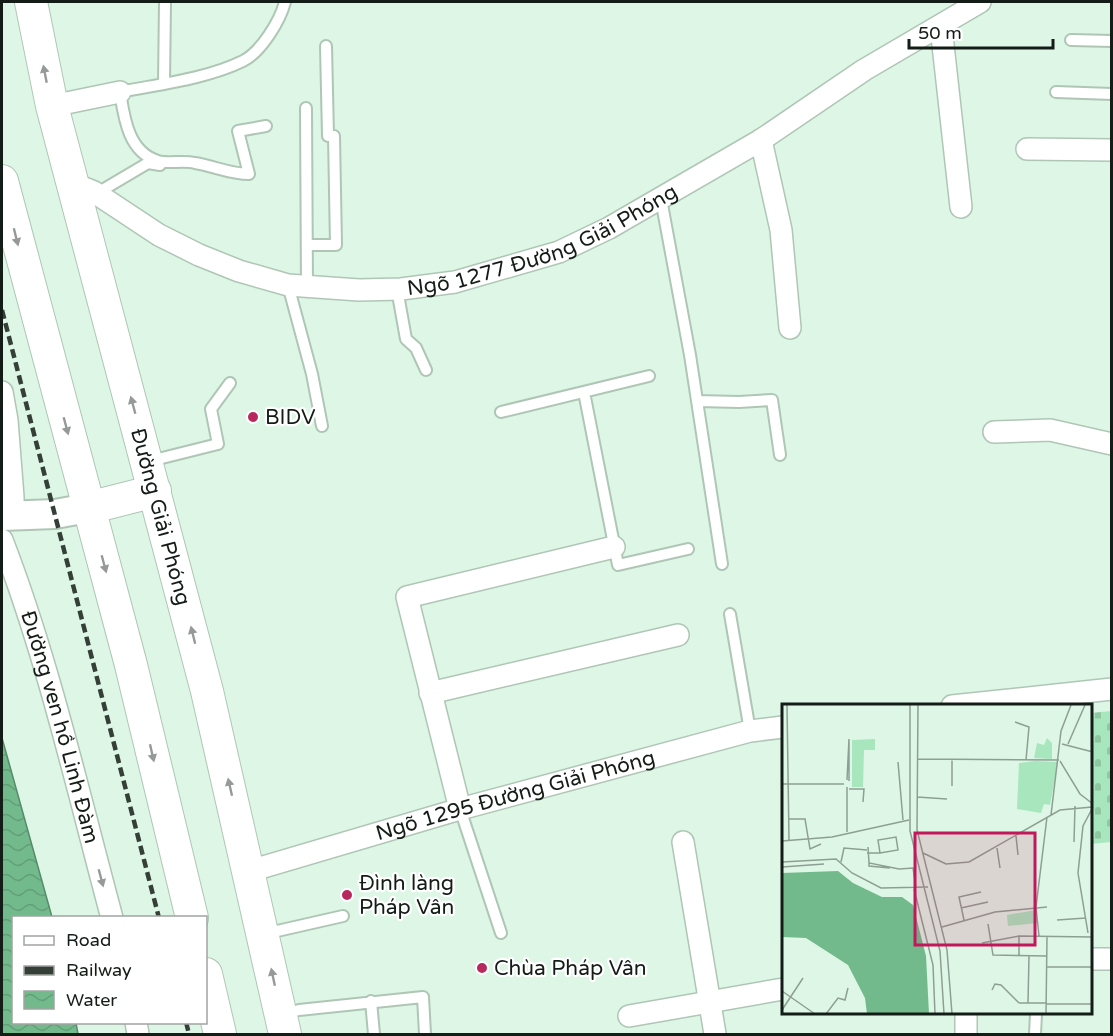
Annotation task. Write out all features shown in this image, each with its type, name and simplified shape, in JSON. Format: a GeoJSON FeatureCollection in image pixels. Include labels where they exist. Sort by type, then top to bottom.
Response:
{"type":"FeatureCollection","features":[{"type":"Feature","properties":{"kind":"main road","name":"Đường Giải Phóng"},"geometry":{"type":"LineString","coordinates":[[31,2],[52,106],[84,188],[155,491],[250,871],[283,1025]]}},
{"type":"Feature","properties":{"kind":"main road"},"geometry":{"type":"LineString","coordinates":[[2,181],[131,665],[192,916]]}},
{"type":"Feature","properties":{"kind":"main road"},"geometry":{"type":"LineString","coordinates":[[3,524],[88,508],[155,491]]}},
{"type":"Feature","properties":{"kind":"main road"},"geometry":{"type":"LineString","coordinates":[[207,978],[220,1035]]}},
{"type":"Feature","properties":{"kind":"street","name":"Ngõ 1277 Đường Giải Phóng"},"geometry":{"type":"LineString","coordinates":[[84,188],[159,235],[199,255],[239,271],[298,286],[398,289],[455,282],[559,252],[661,199],[761,140],[864,70],[941,27],[980,2]]}},
{"type":"Feature","properties":{"kind":"street"},"geometry":{"type":"LineString","coordinates":[[941,27],[961,207]]}},
{"type":"Feature","properties":{"kind":"street"},"geometry":{"type":"LineString","coordinates":[[52,106],[120,92]]}},
{"type":"Feature","properties":{"kind":"street"},"geometry":{"type":"LineString","coordinates":[[761,140],[781,230],[790,328]]}},
{"type":"Feature","properties":{"kind":"street"},"geometry":{"type":"LineString","coordinates":[[1026,149],[1112,150]]}},
{"type":"Feature","properties":{"kind":"street"},"geometry":{"type":"LineString","coordinates":[[2,392],[7,420],[13,496],[13,506],[3,524]]}},
{"type":"Feature","properties":{"kind":"street"},"geometry":{"type":"LineString","coordinates":[[994,432],[1050,430],[1112,444]]}},
{"type":"Feature","properties":{"kind":"street","name":"Đường ven hồ Linh Đàm"},"geometry":{"type":"LineString","coordinates":[[3,524],[111,916]]}},
{"type":"Feature","properties":{"kind":"street"},"geometry":{"type":"LineString","coordinates":[[460,809],[407,597],[614,547]]}},
{"type":"Feature","properties":{"kind":"street"},"geometry":{"type":"LineString","coordinates":[[430,693],[678,635]]}},
{"type":"Feature","properties":{"kind":"street"},"geometry":{"type":"LineString","coordinates":[[971,704],[1112,689]]}},
{"type":"Feature","properties":{"kind":"street","name":"Ngõ 1295 Đường Giải Phóng"},"geometry":{"type":"LineString","coordinates":[[250,871],[460,809],[750,731],[782,727]]}},
{"type":"Feature","properties":{"kind":"street"},"geometry":{"type":"LineString","coordinates":[[683,842],[698,938],[712,1001],[715,1035]]}},
{"type":"Feature","properties":{"kind":"street"},"geometry":{"type":"LineString","coordinates":[[1092,959],[1112,959]]}},
{"type":"Feature","properties":{"kind":"street"},"geometry":{"type":"LineString","coordinates":[[629,1016],[782,989]]}},
{"type":"Feature","properties":{"kind":"street"},"geometry":{"type":"LineString","coordinates":[[966,1015],[966,1035]]}},
{"type":"Feature","properties":{"kind":"lane"},"geometry":{"type":"LineString","coordinates":[[164,83],[165,2]]}},
{"type":"Feature","properties":{"kind":"lane"},"geometry":{"type":"LineString","coordinates":[[266,126],[238,130],[249,174],[231,174],[194,162],[158,161],[143,153],[126,128],[120,92],[164,83],[244,61],[260,47],[285,2]]}},
{"type":"Feature","properties":{"kind":"lane"},"geometry":{"type":"LineString","coordinates":[[1071,40],[1112,41]]}},
{"type":"Feature","properties":{"kind":"lane"},"geometry":{"type":"LineString","coordinates":[[307,245],[336,245],[334,136],[328,136],[326,46]]}},
{"type":"Feature","properties":{"kind":"lane"},"geometry":{"type":"LineString","coordinates":[[1056,92],[1112,94]]}},
{"type":"Feature","properties":{"kind":"lane"},"geometry":{"type":"LineString","coordinates":[[306,108],[307,245],[298,286],[322,426]]}},
{"type":"Feature","properties":{"kind":"lane"},"geometry":{"type":"LineString","coordinates":[[84,188],[99,192],[148,163],[170,167]]}},
{"type":"Feature","properties":{"kind":"lane"},"geometry":{"type":"LineString","coordinates":[[661,199],[697,401],[722,564]]}},
{"type":"Feature","properties":{"kind":"lane"},"geometry":{"type":"LineString","coordinates":[[398,289],[406,339],[416,348],[426,370]]}},
{"type":"Feature","properties":{"kind":"lane"},"geometry":{"type":"LineString","coordinates":[[501,412],[649,376]]}},
{"type":"Feature","properties":{"kind":"lane"},"geometry":{"type":"LineString","coordinates":[[148,461],[218,444],[211,409],[230,383]]}},
{"type":"Feature","properties":{"kind":"lane"},"geometry":{"type":"LineString","coordinates":[[585,392],[618,565],[688,549]]}},
{"type":"Feature","properties":{"kind":"lane"},"geometry":{"type":"LineString","coordinates":[[697,401],[772,400],[780,455]]}},
{"type":"Feature","properties":{"kind":"lane"},"geometry":{"type":"LineString","coordinates":[[730,614],[750,731]]}},
{"type":"Feature","properties":{"kind":"lane"},"geometry":{"type":"LineString","coordinates":[[460,809],[501,933]]}},
{"type":"Feature","properties":{"kind":"lane"},"geometry":{"type":"LineString","coordinates":[[264,934],[343,916]]}},
{"type":"Feature","properties":{"kind":"lane"},"geometry":{"type":"LineString","coordinates":[[283,1025],[299,1010],[423,997],[425,1035]]}},
{"type":"Feature","properties":{"kind":"lane"},"geometry":{"type":"LineString","coordinates":[[371,1001],[374,1035]]}},
{"type":"Feature","properties":{"kind":"lane"},"geometry":{"type":"LineString","coordinates":[[1035,1015],[1035,1035]]}},
{"type":"Feature","properties":{"kind":"green space"},"geometry":{"type":"Polygon","coordinates":[[[1111,711],[1111,842],[1092,844],[1092,713],[1111,711]]]}},
{"type":"Feature","properties":{"kind":"water"},"geometry":{"type":"Polygon","coordinates":[[[2,738],[52,916],[12,916],[12,1024],[76,1024],[78,1034],[2,1034],[2,738]]]}},
{"type":"Feature","properties":{"kind":"railway"},"geometry":{"type":"LineString","coordinates":[[2,310],[158,916]]}},
{"type":"Feature","properties":{"kind":"railway"},"geometry":{"type":"LineString","coordinates":[[186,1024],[189,1034]]}},
{"type":"Feature","properties":{"kind":"place","name":"BIDV"},"geometry":{"type":"Point","coordinates":[253,417]}},
{"type":"Feature","properties":{"kind":"place","name":"Đình làng Pháp Vân"},"geometry":{"type":"Point","coordinates":[347,895]}},
{"type":"Feature","properties":{"kind":"place","name":"Chùa Pháp Vân"},"geometry":{"type":"Point","coordinates":[482,968]}}]}
